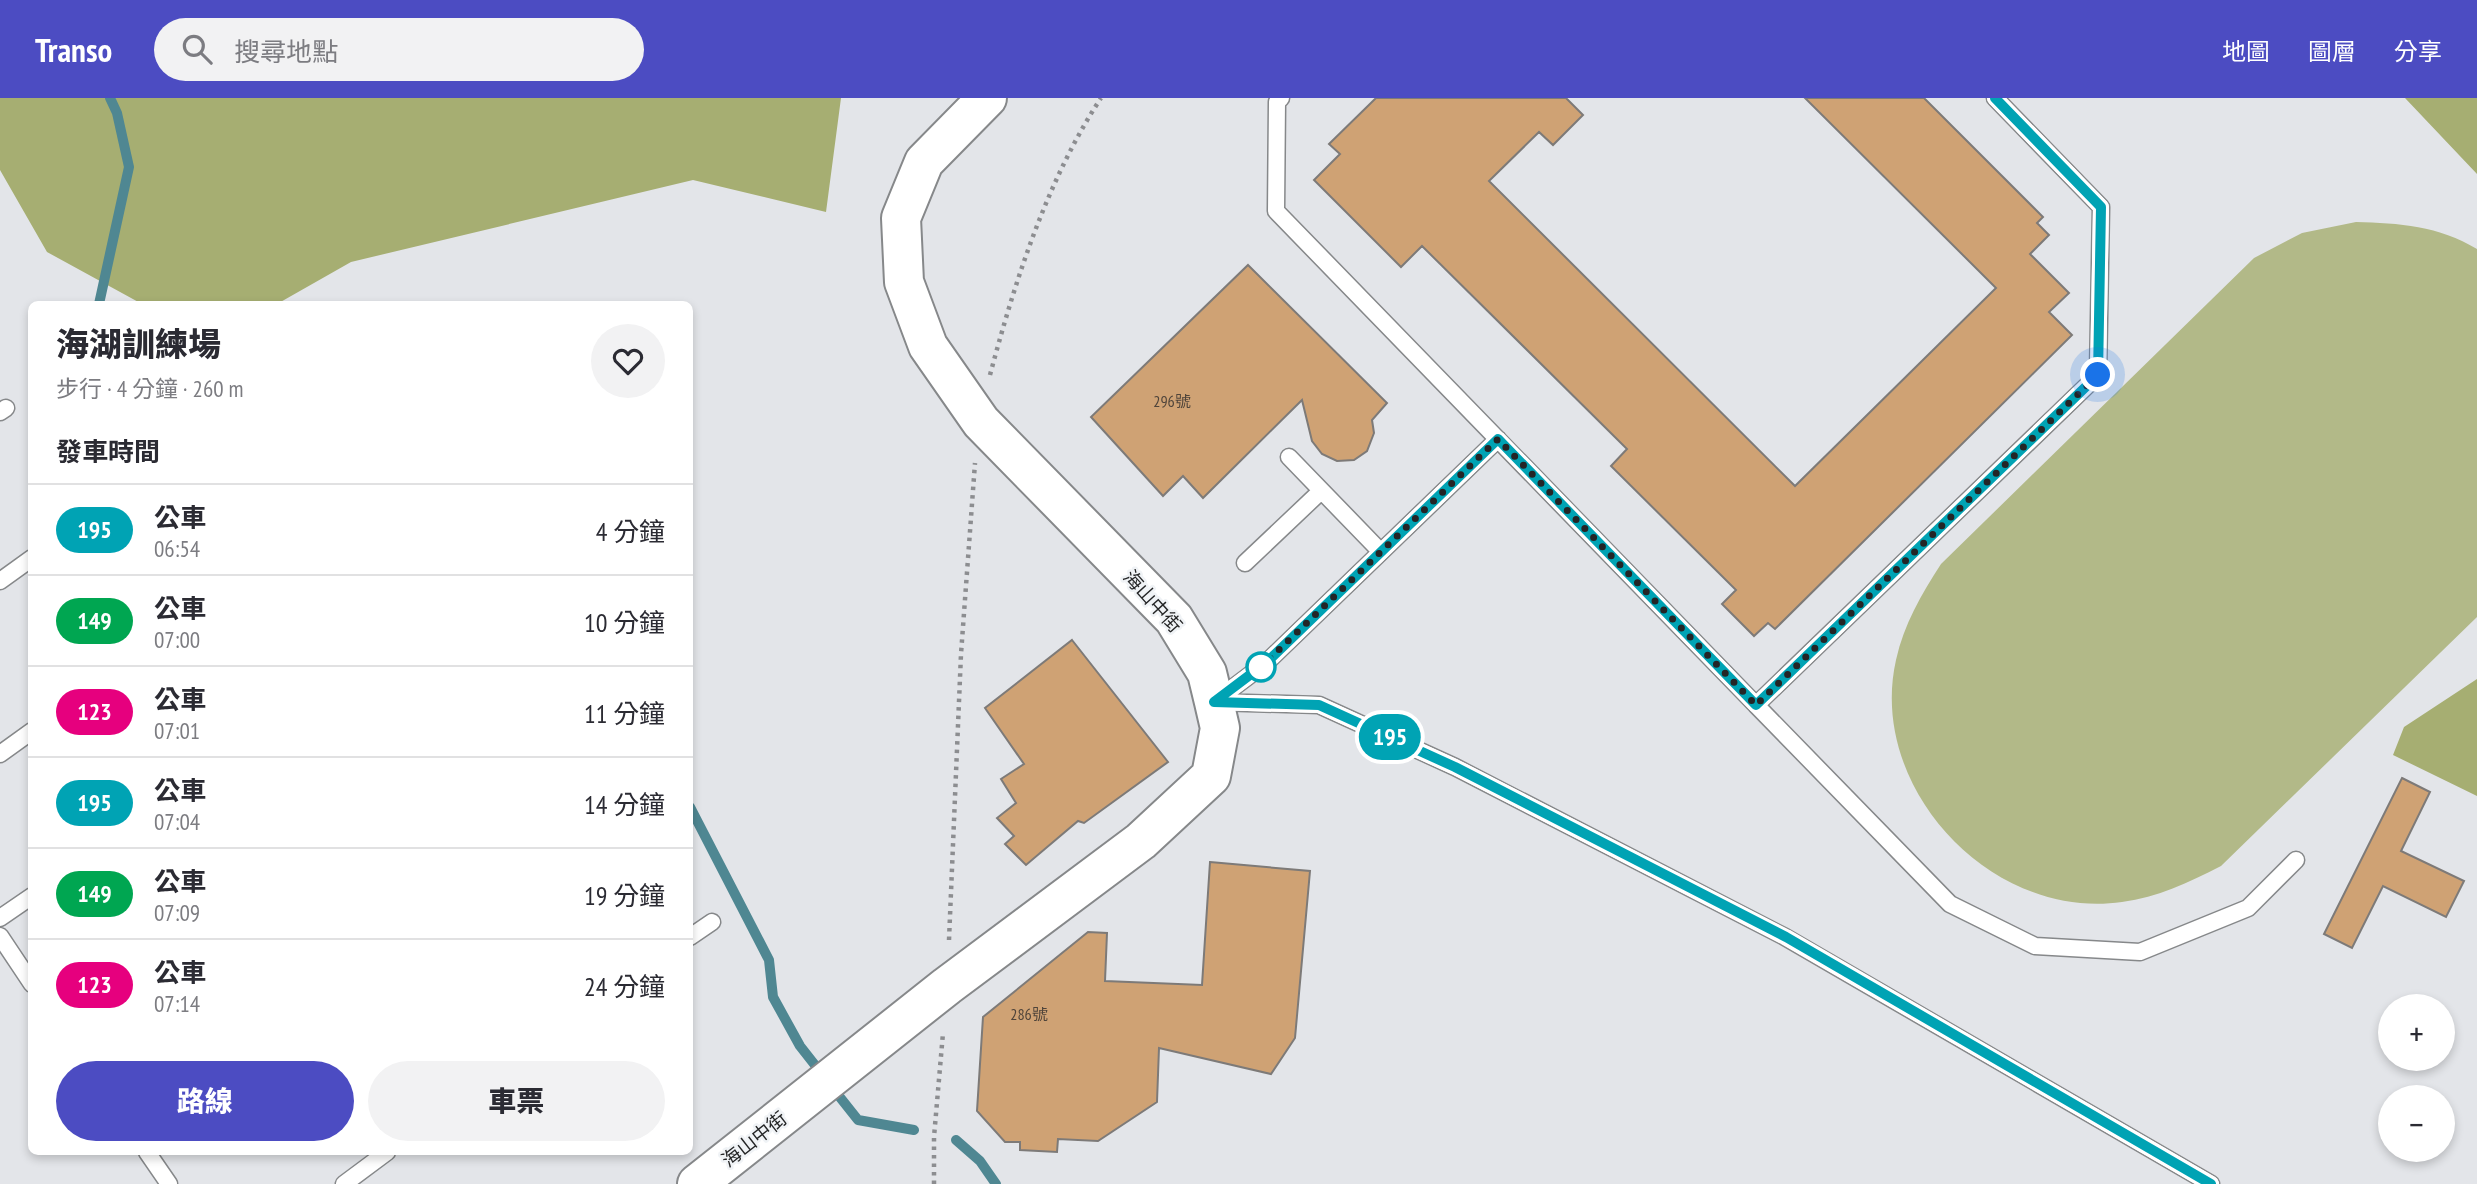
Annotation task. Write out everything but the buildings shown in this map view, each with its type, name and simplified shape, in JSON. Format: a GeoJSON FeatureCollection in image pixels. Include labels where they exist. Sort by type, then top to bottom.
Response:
{"type":"FeatureCollection","features":[{"type":"Feature","properties":{"kind":"street","name":"海山中街"},"geometry":{"type":"LineString","coordinates":[[697,1184],[947,986],[1141,841],[1211,776],[1220,729],[1208,673],[1174,619],[981,422],[928,346],[904,282],[901,218],[923,162],[987,98]]}},
{"type":"Feature","properties":{"kind":"lane"},"geometry":{"type":"LineString","coordinates":[[1282,98],[1277,102],[1276,211],[1950,904],[2035,946],[2140,952],[2248,908],[2296,860]]}},
{"type":"Feature","properties":{"kind":"lane"},"geometry":{"type":"LineString","coordinates":[[1756,705],[2098,375],[2101,207],[1995,98]]}},
{"type":"Feature","properties":{"kind":"lane"},"geometry":{"type":"LineString","coordinates":[[1214,702],[1267,662],[1498,439]]}},
{"type":"Feature","properties":{"kind":"lane"},"geometry":{"type":"LineString","coordinates":[[1289,457],[1381,552]]}},
{"type":"Feature","properties":{"kind":"lane"},"geometry":{"type":"LineString","coordinates":[[1245,563],[1321,491]]}},
{"type":"Feature","properties":{"kind":"lane"},"geometry":{"type":"LineString","coordinates":[[0,581],[28,561]]}},
{"type":"Feature","properties":{"kind":"lane"},"geometry":{"type":"LineString","coordinates":[[1214,702],[1319,705],[1455,767],[1786,937],[2211,1184]]}},
{"type":"Feature","properties":{"kind":"lane"},"geometry":{"type":"LineString","coordinates":[[0,754],[28,734]]}},
{"type":"Feature","properties":{"kind":"lane"},"geometry":{"type":"LineString","coordinates":[[0,918],[28,899]]}},
{"type":"Feature","properties":{"kind":"lane"},"geometry":{"type":"LineString","coordinates":[[693,935],[712,922]]}},
{"type":"Feature","properties":{"kind":"lane"},"geometry":{"type":"LineString","coordinates":[[0,936],[28,978]]}},
{"type":"Feature","properties":{"kind":"lane"},"geometry":{"type":"LineString","coordinates":[[150,1155],[169,1184]]}},
{"type":"Feature","properties":{"kind":"lane"},"geometry":{"type":"LineString","coordinates":[[344,1184],[383,1155]]}},
{"type":"Feature","properties":{"kind":"path"},"geometry":{"type":"LineString","coordinates":[[934,1184],[934,1137],[947,986],[961,654],[974,470],[981,422],[1005,320],[1027,255],[1079,131],[1101,98]]}},
{"type":"Feature","properties":{"kind":"green space"},"geometry":{"type":"Polygon","coordinates":[[[0,98],[841,98],[826,212],[693,180],[351,262],[282,301],[137,301],[47,252],[0,170],[0,98]]]}},
{"type":"Feature","properties":{"kind":"green space"},"geometry":{"type":"Polygon","coordinates":[[[2405,98],[2477,98],[2477,174],[2405,98]]]}},
{"type":"Feature","properties":{"kind":"green space"},"geometry":{"type":"Polygon","coordinates":[[[2356,222],[2418,227],[2448,235],[2477,249],[2477,617],[2221,866],[2173,889],[2122,902],[2074,902],[2028,890],[1986,868],[1949,836],[1920,798],[1901,754],[1892,708],[1896,660],[1914,610],[1927,587],[1941,564],[2254,258],[2302,233],[2356,222]]]}},
{"type":"Feature","properties":{"kind":"green space"},"geometry":{"type":"Polygon","coordinates":[[[2477,679],[2477,796],[2393,755],[2404,727],[2477,679]]]}},
{"type":"Feature","properties":{"kind":"waterway"},"geometry":{"type":"LineString","coordinates":[[100,301],[129,167],[117,113],[110,98]]}},
{"type":"Feature","properties":{"kind":"waterway"},"geometry":{"type":"LineString","coordinates":[[693,813],[769,960],[773,997],[800,1046],[822,1074]]}},
{"type":"Feature","properties":{"kind":"waterway"},"geometry":{"type":"LineString","coordinates":[[831,1086],[858,1120],[914,1130]]}},
{"type":"Feature","properties":{"kind":"waterway"},"geometry":{"type":"LineString","coordinates":[[956,1140],[980,1161],[996,1184]]}},
{"type":"Feature","properties":{"kind":"bus line","name":"195"},"geometry":{"type":"LineString","coordinates":[[1995,98],[2101,207],[2098,375],[1756,705],[1498,439],[1267,662],[1214,702],[1319,705],[1455,767],[1786,937],[2211,1184]]}},
{"type":"Feature","properties":{"kind":"route"},"geometry":{"type":"LineString","coordinates":[[1261,667],[1498,439],[1756,705],[2098,375]]}}]}
